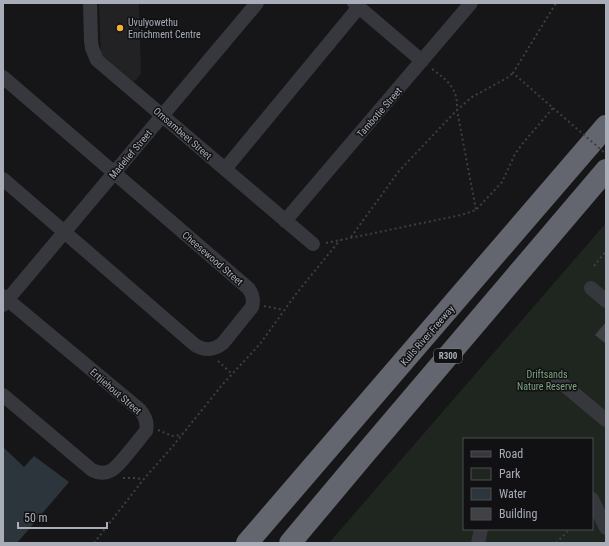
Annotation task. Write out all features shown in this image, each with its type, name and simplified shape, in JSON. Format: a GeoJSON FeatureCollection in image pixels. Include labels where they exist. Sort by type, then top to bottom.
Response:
{"type":"FeatureCollection","features":[{"type":"Feature","properties":{"kind":"highway","name":"Kuils River Freeway"},"geometry":{"type":"LineString","coordinates":[[247,543],[606,126]]}},
{"type":"Feature","properties":{"kind":"highway","name":"R300"},"geometry":{"type":"LineString","coordinates":[[290,543],[606,170]]}},
{"type":"Feature","properties":{"kind":"street","name":"Omsambeet Street"},"geometry":{"type":"LineString","coordinates":[[90,3],[91,41],[92,48],[98,60],[313,244]]}},
{"type":"Feature","properties":{"kind":"street","name":"Madelief Street"},"geometry":{"type":"LineString","coordinates":[[4,300],[64,232],[257,3]]}},
{"type":"Feature","properties":{"kind":"street","name":"Tambotie Street"},"geometry":{"type":"LineString","coordinates":[[285,221],[471,3]]}},
{"type":"Feature","properties":{"kind":"street"},"geometry":{"type":"LineString","coordinates":[[225,169],[357,5],[422,61]]}},
{"type":"Feature","properties":{"kind":"street","name":"Cheesewood Street"},"geometry":{"type":"LineString","coordinates":[[3,77],[248,288],[252,295],[253,304]]}},
{"type":"Feature","properties":{"kind":"street"},"geometry":{"type":"LineString","coordinates":[[3,179],[195,345],[203,349],[210,350],[219,346],[250,311],[253,304]]}},
{"type":"Feature","properties":{"kind":"street"},"geometry":{"type":"LineString","coordinates":[[592,288],[606,301]]}},
{"type":"Feature","properties":{"kind":"street","name":"Ertjiehout Street"},"geometry":{"type":"LineString","coordinates":[[3,395],[92,470],[100,473],[108,472],[115,468],[146,431],[145,417],[140,410],[4,300]]}},
{"type":"Feature","properties":{"kind":"street"},"geometry":{"type":"LineString","coordinates":[[558,380],[606,420]]}},
{"type":"Feature","properties":{"kind":"street"},"geometry":{"type":"LineString","coordinates":[[593,501],[606,528]]}},
{"type":"Feature","properties":{"kind":"street"},"geometry":{"type":"LineString","coordinates":[[478,543],[481,530]]}},
{"type":"Feature","properties":{"kind":"path"},"geometry":{"type":"LineString","coordinates":[[350,238],[399,171],[457,110],[472,97],[507,78],[513,73],[556,3]]}},
{"type":"Feature","properties":{"kind":"path"},"geometry":{"type":"LineString","coordinates":[[422,61],[449,82],[456,96],[458,102],[457,110],[476,210]]}},
{"type":"Feature","properties":{"kind":"path"},"geometry":{"type":"LineString","coordinates":[[513,73],[606,154]]}},
{"type":"Feature","properties":{"kind":"path"},"geometry":{"type":"LineString","coordinates":[[313,244],[340,240],[461,215],[476,210],[502,182],[519,149],[553,108]]}},
{"type":"Feature","properties":{"kind":"path"},"geometry":{"type":"LineString","coordinates":[[94,543],[232,374],[260,344],[284,310],[340,240]]}},
{"type":"Feature","properties":{"kind":"path"},"geometry":{"type":"LineString","coordinates":[[594,266],[606,251]]}},
{"type":"Feature","properties":{"kind":"path"},"geometry":{"type":"LineString","coordinates":[[253,304],[284,310]]}},
{"type":"Feature","properties":{"kind":"path"},"geometry":{"type":"LineString","coordinates":[[210,350],[219,363],[232,374]]}},
{"type":"Feature","properties":{"kind":"path"},"geometry":{"type":"LineString","coordinates":[[146,424],[172,436],[182,435]]}},
{"type":"Feature","properties":{"kind":"path"},"geometry":{"type":"LineString","coordinates":[[556,543],[569,530]]}},
{"type":"Feature","properties":{"kind":"shaded area","name":"Uvulyowethu Enrichment Centre"},"geometry":{"type":"Polygon","coordinates":[[[99,3],[139,3],[141,74],[134,82],[101,54],[99,3]]]}},
{"type":"Feature","properties":{"kind":"green space","name":"Driftsands Nature Reserve"},"geometry":{"type":"Polygon","coordinates":[[[606,223],[606,543],[329,543],[606,223]]]}},
{"type":"Feature","properties":{"kind":"water"},"geometry":{"type":"Polygon","coordinates":[[[3,447],[24,467],[34,456],[69,482],[17,543],[3,543],[3,447]]]}},
{"type":"Feature","properties":{"kind":"building"},"geometry":{"type":"Polygon","coordinates":[[[606,322],[606,344],[595,335],[606,322]]]}},
{"type":"Feature","properties":{"kind":"place","name":"Uvulyowethu Enrichment Centre"},"geometry":{"type":"Point","coordinates":[120,28]}}]}
